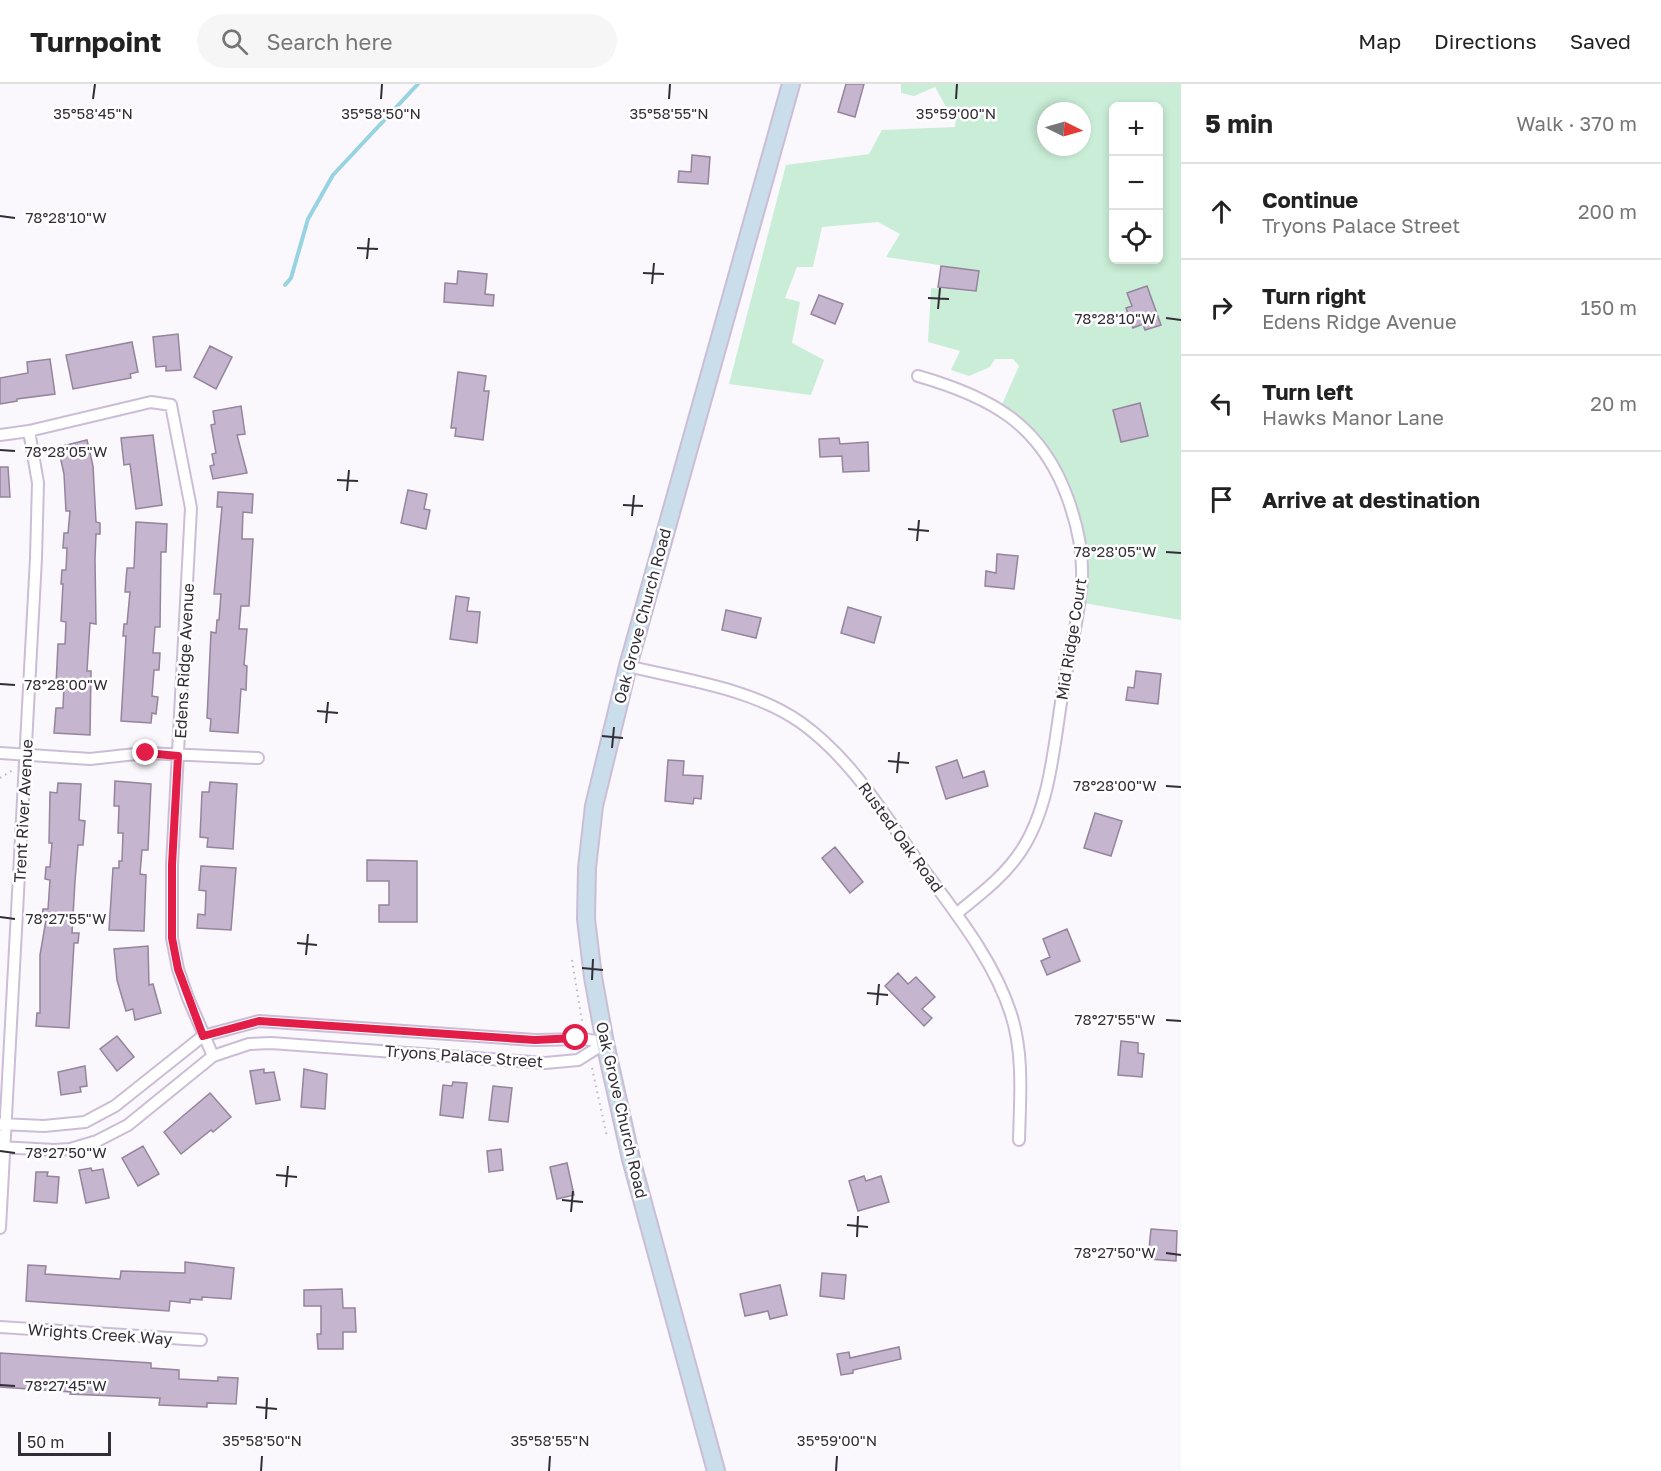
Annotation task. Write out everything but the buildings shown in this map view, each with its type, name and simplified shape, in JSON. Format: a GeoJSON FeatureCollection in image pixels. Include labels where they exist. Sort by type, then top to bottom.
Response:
{"type":"FeatureCollection","features":[{"type":"Feature","properties":{"kind":"main road","name":"Oak Grove Church Road"},"geometry":{"type":"LineString","coordinates":[[716,1471],[631,1160],[605,1043],[593,977],[586,919],[587,868],[594,806],[628,666],[791,84]]}},
{"type":"Feature","properties":{"kind":"street","name":"Mid Ridge Court"},"geometry":{"type":"LineString","coordinates":[[918,376],[959,387],[986,400],[1012,417],[1035,439],[1061,480],[1073,512],[1080,544],[1082,579],[1048,775],[1037,816],[1021,851],[991,886],[956,914]]}},
{"type":"Feature","properties":{"kind":"street","name":"Edens Ridge Avenue"},"geometry":{"type":"LineString","coordinates":[[29,431],[151,402],[171,405],[191,508],[172,865],[172,938],[178,969],[203,1036],[213,1056]]}},
{"type":"Feature","properties":{"kind":"street"},"geometry":{"type":"LineString","coordinates":[[0,435],[29,431]]}},
{"type":"Feature","properties":{"kind":"street","name":"Trent River Avenue"},"geometry":{"type":"LineString","coordinates":[[0,1228],[3,1124],[26,754],[38,483],[29,431]]}},
{"type":"Feature","properties":{"kind":"street","name":"Rusted Oak Road"},"geometry":{"type":"LineString","coordinates":[[628,666],[755,699],[798,721],[830,746],[855,773],[956,914],[994,973],[1012,1017],[1018,1047],[1019,1140]]}},
{"type":"Feature","properties":{"kind":"street"},"geometry":{"type":"LineString","coordinates":[[0,753],[90,759],[146,753],[258,758]]}},
{"type":"Feature","properties":{"kind":"street","name":"Tryons Palace Street"},"geometry":{"type":"LineString","coordinates":[[3,1124],[44,1126],[85,1122],[115,1106],[203,1036],[259,1021],[535,1040],[585,1039],[605,1043]]}},
{"type":"Feature","properties":{"kind":"street"},"geometry":{"type":"LineString","coordinates":[[414,1053],[415,1031]]}},
{"type":"Feature","properties":{"kind":"street","name":"Tryons Palace Street"},"geometry":{"type":"LineString","coordinates":[[3,1147],[62,1150],[97,1141],[128,1125],[213,1056],[249,1044],[271,1043],[545,1063],[578,1060],[605,1043]]}},
{"type":"Feature","properties":{"kind":"street","name":"Wrights Creek Way"},"geometry":{"type":"LineString","coordinates":[[0,1327],[201,1340]]}},
{"type":"Feature","properties":{"kind":"path"},"geometry":{"type":"LineString","coordinates":[[0,778],[15,769]]}},
{"type":"Feature","properties":{"kind":"path"},"geometry":{"type":"LineString","coordinates":[[572,960],[582,1021]]}},
{"type":"Feature","properties":{"kind":"path"},"geometry":{"type":"LineString","coordinates":[[592,1068],[607,1137]]}},
{"type":"Feature","properties":{"kind":"green space"},"geometry":{"type":"Polygon","coordinates":[[[901,84],[1181,84],[1181,620],[1078,602],[1080,544],[1052,462],[1000,409],[1019,366],[1013,359],[995,359],[990,367],[969,376],[951,370],[960,351],[928,342],[931,288],[976,291],[979,271],[886,257],[900,234],[878,222],[822,227],[813,267],[797,267],[785,298],[800,302],[792,343],[824,360],[811,395],[729,384],[786,165],[869,154],[882,130],[955,127],[957,108],[946,107],[935,87],[914,96],[901,93],[901,84]],[[1140,403],[1113,410],[1121,442],[1148,436],[1140,403]]]}},
{"type":"Feature","properties":{"kind":"waterway"},"geometry":{"type":"LineString","coordinates":[[285,285],[291,278],[308,219],[333,175],[418,84]]}},
{"type":"Feature","properties":{"kind":"route"},"geometry":{"type":"LineString","coordinates":[[146,753],[178,756],[172,865],[172,938],[178,969],[203,1036],[259,1021],[535,1040],[576,1038]]}}]}
